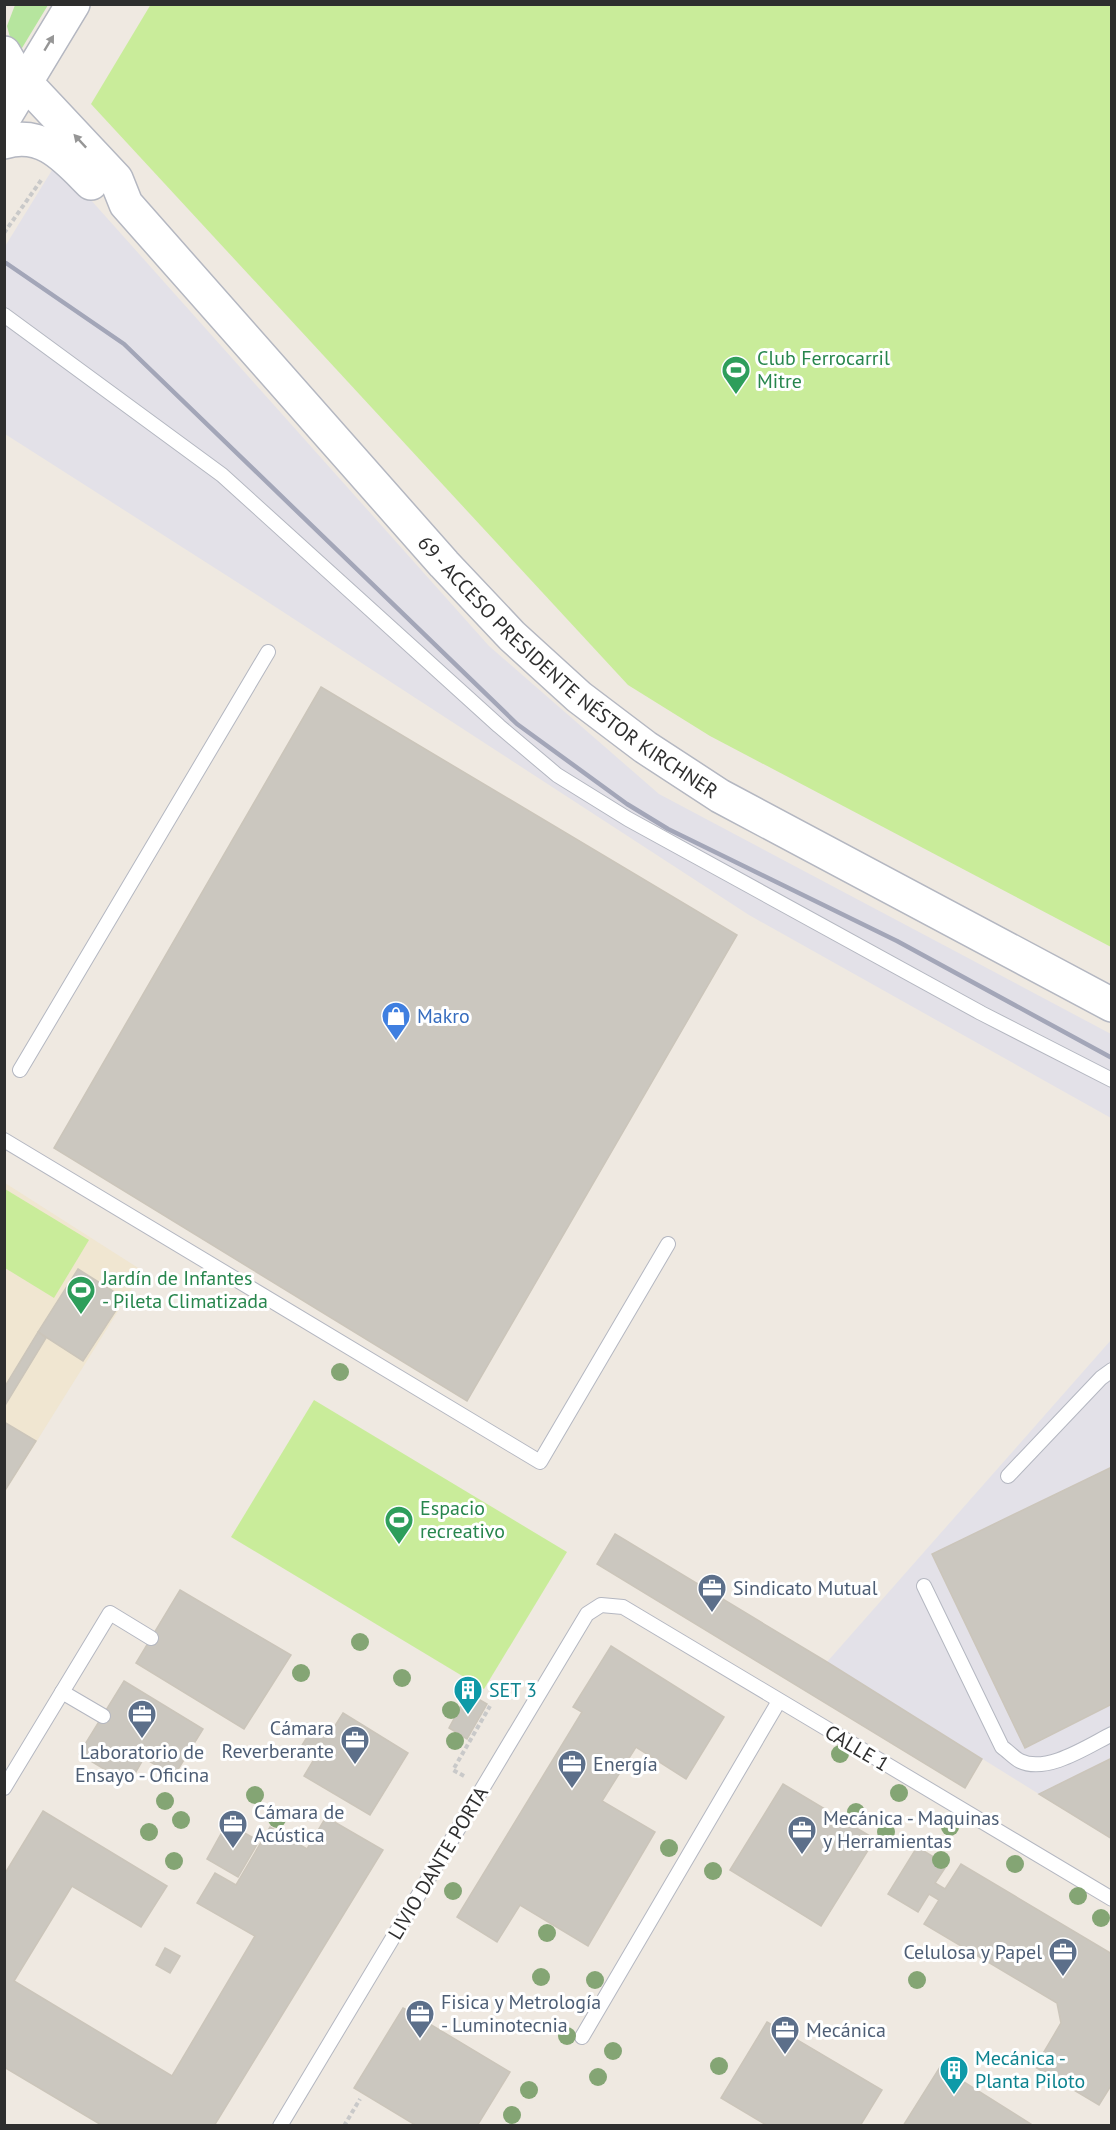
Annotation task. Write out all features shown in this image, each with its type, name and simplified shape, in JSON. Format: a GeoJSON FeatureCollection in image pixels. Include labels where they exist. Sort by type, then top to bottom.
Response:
{"type":"FeatureCollection","features":[{"type":"Feature","properties":{"kind":"street"},"geometry":{"type":"LineString","coordinates":[[4,118],[73,4]]}},
{"type":"Feature","properties":{"kind":"street","name":"69 - ACCESO PRESIDENTE NÉSTOR KIRCHNER"},"geometry":{"type":"LineString","coordinates":[[4,53],[25,82],[116,179],[126,204],[444,564],[512,636],[579,697],[645,747],[720,796],[1112,1005]]}},
{"type":"Feature","properties":{"kind":"street","name":"69 - ACCESO PRESIDENTE NÉSTOR KIRCHNER"},"geometry":{"type":"LineString","coordinates":[[4,142],[14,139],[31,139],[46,143],[60,153],[99,190],[126,204]]}},
{"type":"Feature","properties":{"kind":"lane"},"geometry":{"type":"LineString","coordinates":[[4,315],[222,475],[557,775],[628,819],[981,1013],[1112,1080]]}},
{"type":"Feature","properties":{"kind":"lane"},"geometry":{"type":"LineString","coordinates":[[20,1070],[268,652]]}},
{"type":"Feature","properties":{"kind":"lane"},"geometry":{"type":"LineString","coordinates":[[4,1140],[540,1462],[668,1244]]}},
{"type":"Feature","properties":{"kind":"lane"},"geometry":{"type":"LineString","coordinates":[[1008,1476],[1101,1378],[1112,1370]]}},
{"type":"Feature","properties":{"kind":"lane"},"geometry":{"type":"LineString","coordinates":[[924,1586],[1002,1747],[1021,1762],[1039,1765],[1055,1762],[1112,1734]]}},
{"type":"Feature","properties":{"kind":"lane","name":"CALLE 1"},"geometry":{"type":"LineString","coordinates":[[601,1605],[623,1607],[1112,1899]]}},
{"type":"Feature","properties":{"kind":"lane","name":"LIVIO DANTE PORTA"},"geometry":{"type":"LineString","coordinates":[[280,2126],[587,1614],[601,1605]]}},
{"type":"Feature","properties":{"kind":"lane"},"geometry":{"type":"LineString","coordinates":[[4,1788],[110,1613],[151,1638]]}},
{"type":"Feature","properties":{"kind":"lane"},"geometry":{"type":"LineString","coordinates":[[62,1692],[103,1716]]}},
{"type":"Feature","properties":{"kind":"lane"},"geometry":{"type":"LineString","coordinates":[[582,2037],[779,1701]]}},
{"type":"Feature","properties":{"kind":"path"},"geometry":{"type":"LineString","coordinates":[[4,233],[60,153]]}},
{"type":"Feature","properties":{"kind":"path"},"geometry":{"type":"LineString","coordinates":[[484,1787],[453,1770],[490,1706]]}},
{"type":"Feature","properties":{"kind":"path"},"geometry":{"type":"LineString","coordinates":[[344,2126],[360,2099]]}},
{"type":"Feature","properties":{"kind":"shaded area"},"geometry":{"type":"Polygon","coordinates":[[[57,162],[489,646],[659,794],[1111,1034],[1111,1118],[749,915],[5,434],[4,248],[57,162]]]}},
{"type":"Feature","properties":{"kind":"shaded area"},"geometry":{"type":"Polygon","coordinates":[[[5,1183],[143,1271],[5,1492],[5,1183]]]}},
{"type":"Feature","properties":{"kind":"shaded area"},"geometry":{"type":"Polygon","coordinates":[[[1111,1340],[1111,1839],[827,1662],[1111,1340]]]}},
{"type":"Feature","properties":{"kind":"green space","name":"Club Ferrocarril Mitre"},"geometry":{"type":"Polygon","coordinates":[[[151,4],[1111,5],[1111,947],[710,736],[628,685],[91,104],[151,4]]]}},
{"type":"Feature","properties":{"kind":"green space"},"geometry":{"type":"Polygon","coordinates":[[[15,5],[48,5],[22,48],[17,51],[13,49],[7,26],[15,5]]]}},
{"type":"Feature","properties":{"kind":"green space"},"geometry":{"type":"Polygon","coordinates":[[[5,1189],[89,1240],[54,1298],[5,1268],[5,1189]]]}},
{"type":"Feature","properties":{"kind":"green space","name":"Espacio recreativo"},"geometry":{"type":"Polygon","coordinates":[[[314,1400],[567,1552],[484,1689],[231,1537],[314,1400]]]}},
{"type":"Feature","properties":{"kind":"building","name":"Makro"},"geometry":{"type":"Polygon","coordinates":[[[321,687],[737,935],[467,1401],[54,1148],[321,687]]]}},
{"type":"Feature","properties":{"kind":"building","name":"Jardín de Infantes - Pileta Climatizada"},"geometry":{"type":"Polygon","coordinates":[[[78,1269],[124,1298],[83,1361],[38,1332],[78,1269]]]}},
{"type":"Feature","properties":{"kind":"building"},"geometry":{"type":"Polygon","coordinates":[[[38,1332],[46,1338],[4,1407],[4,1388],[38,1332]]]}},
{"type":"Feature","properties":{"kind":"building"},"geometry":{"type":"Polygon","coordinates":[[[4,1422],[36,1441],[4,1492],[4,1422]]]}},
{"type":"Feature","properties":{"kind":"building"},"geometry":{"type":"Polygon","coordinates":[[[1112,1467],[1112,1704],[1025,1748],[932,1554],[1112,1467]]]}},
{"type":"Feature","properties":{"kind":"building","name":"Sindicato Mutual"},"geometry":{"type":"Polygon","coordinates":[[[615,1534],[982,1759],[965,1788],[597,1564],[615,1534]]]}},
{"type":"Feature","properties":{"kind":"building"},"geometry":{"type":"Polygon","coordinates":[[[180,1590],[291,1655],[244,1729],[136,1663],[180,1590]]]}},
{"type":"Feature","properties":{"kind":"building","name":"Energía"},"geometry":{"type":"Polygon","coordinates":[[[611,1646],[724,1717],[686,1779],[636,1747],[602,1801],[655,1832],[588,1946],[520,1905],[497,1942],[457,1917],[582,1712],[573,1707],[611,1646]]]}},
{"type":"Feature","properties":{"kind":"building"},"geometry":{"type":"Polygon","coordinates":[[[124,1681],[203,1729],[174,1776],[144,1758],[129,1784],[79,1754],[124,1681]]]}},
{"type":"Feature","properties":{"kind":"building","name":"SET 3"},"geometry":{"type":"Polygon","coordinates":[[[468,1693],[487,1704],[467,1739],[449,1728],[468,1693]]]}},
{"type":"Feature","properties":{"kind":"building","name":"Cámara Reverberante"},"geometry":{"type":"Polygon","coordinates":[[[343,1713],[408,1753],[370,1815],[304,1776],[316,1756],[301,1747],[313,1727],[328,1737],[343,1713]]]}},
{"type":"Feature","properties":{"kind":"building"},"geometry":{"type":"Polygon","coordinates":[[[1112,1758],[1112,1839],[1039,1794],[1112,1758]]]}},
{"type":"Feature","properties":{"kind":"building","name":"Mecánica - Maquinas y Herramientas"},"geometry":{"type":"Polygon","coordinates":[[[783,1784],[875,1839],[821,1926],[730,1870],[783,1784]]]}},
{"type":"Feature","properties":{"kind":"building"},"geometry":{"type":"Polygon","coordinates":[[[43,1811],[167,1886],[141,1927],[72,1886],[14,1981],[172,2076],[255,1936],[197,1903],[215,1873],[236,1885],[270,1827],[307,1849],[326,1817],[383,1850],[214,2126],[103,2126],[4,2067],[4,1875],[43,1811]]]}},
{"type":"Feature","properties":{"kind":"building","name":"Cámara de Acústica"},"geometry":{"type":"Polygon","coordinates":[[[227,1823],[259,1841],[238,1877],[207,1859],[227,1823]]]}},
{"type":"Feature","properties":{"kind":"building","name":"Celulosa y Papel"},"geometry":{"type":"Polygon","coordinates":[[[917,1847],[947,1865],[935,1883],[945,1889],[961,1864],[1112,1954],[1112,2084],[1099,2105],[1035,2067],[1061,2023],[1057,2003],[924,1924],[939,1900],[929,1894],[918,1912],[888,1894],[917,1847]]]}},
{"type":"Feature","properties":{"kind":"building"},"geometry":{"type":"Polygon","coordinates":[[[165,1948],[180,1956],[170,1973],[156,1965],[165,1948]]]}},
{"type":"Feature","properties":{"kind":"building","name":"Fisica y Metrología - Luminotecnia"},"geometry":{"type":"Polygon","coordinates":[[[403,2008],[510,2072],[477,2126],[417,2126],[354,2088],[403,2008]]]}},
{"type":"Feature","properties":{"kind":"building","name":"Mecánica"},"geometry":{"type":"Polygon","coordinates":[[[767,2022],[882,2090],[860,2126],[768,2126],[721,2098],[767,2022]]]}},
{"type":"Feature","properties":{"kind":"building","name":"Mecánica - Planta Piloto"},"geometry":{"type":"Polygon","coordinates":[[[940,2067],[1034,2126],[903,2126],[940,2067]]]}},
{"type":"Feature","properties":{"kind":"railway"},"geometry":{"type":"LineString","coordinates":[[6,263],[124,344],[517,724],[627,804],[668,829],[897,941],[1112,1058]]}},
{"type":"Feature","properties":{"kind":"place","name":"Club Ferrocarril Mitre"},"geometry":{"type":"Point","coordinates":[736,396]}},
{"type":"Feature","properties":{"kind":"place","name":"Makro"},"geometry":{"type":"Point","coordinates":[396,1042]}},
{"type":"Feature","properties":{"kind":"place","name":"Jardín de Infantes - Pileta Climatizada"},"geometry":{"type":"Point","coordinates":[81,1316]}},
{"type":"Feature","properties":{"kind":"place","name":"Espacio recreativo"},"geometry":{"type":"Point","coordinates":[399,1546]}},
{"type":"Feature","properties":{"kind":"place","name":"Sindicato Mutual"},"geometry":{"type":"Point","coordinates":[712,1614]}},
{"type":"Feature","properties":{"kind":"place","name":"SET 3"},"geometry":{"type":"Point","coordinates":[468,1716]}},
{"type":"Feature","properties":{"kind":"place","name":"Laboratorio de Ensayo - Oficina"},"geometry":{"type":"Point","coordinates":[142,1740]}},
{"type":"Feature","properties":{"kind":"place","name":"Cámara Reverberante"},"geometry":{"type":"Point","coordinates":[355,1766]}},
{"type":"Feature","properties":{"kind":"place","name":"Energía"},"geometry":{"type":"Point","coordinates":[572,1790]}},
{"type":"Feature","properties":{"kind":"place","name":"Cámara de Acústica"},"geometry":{"type":"Point","coordinates":[233,1850]}},
{"type":"Feature","properties":{"kind":"place","name":"Mecánica - Maquinas y Herramientas"},"geometry":{"type":"Point","coordinates":[802,1856]}},
{"type":"Feature","properties":{"kind":"place","name":"Celulosa y Papel"},"geometry":{"type":"Point","coordinates":[1063,1978]}},
{"type":"Feature","properties":{"kind":"place","name":"Fisica y Metrología - Luminotecnia"},"geometry":{"type":"Point","coordinates":[420,2040]}},
{"type":"Feature","properties":{"kind":"place","name":"Mecánica"},"geometry":{"type":"Point","coordinates":[785,2056]}},
{"type":"Feature","properties":{"kind":"place","name":"Mecánica - Planta Piloto"},"geometry":{"type":"Point","coordinates":[954,2096]}}]}
